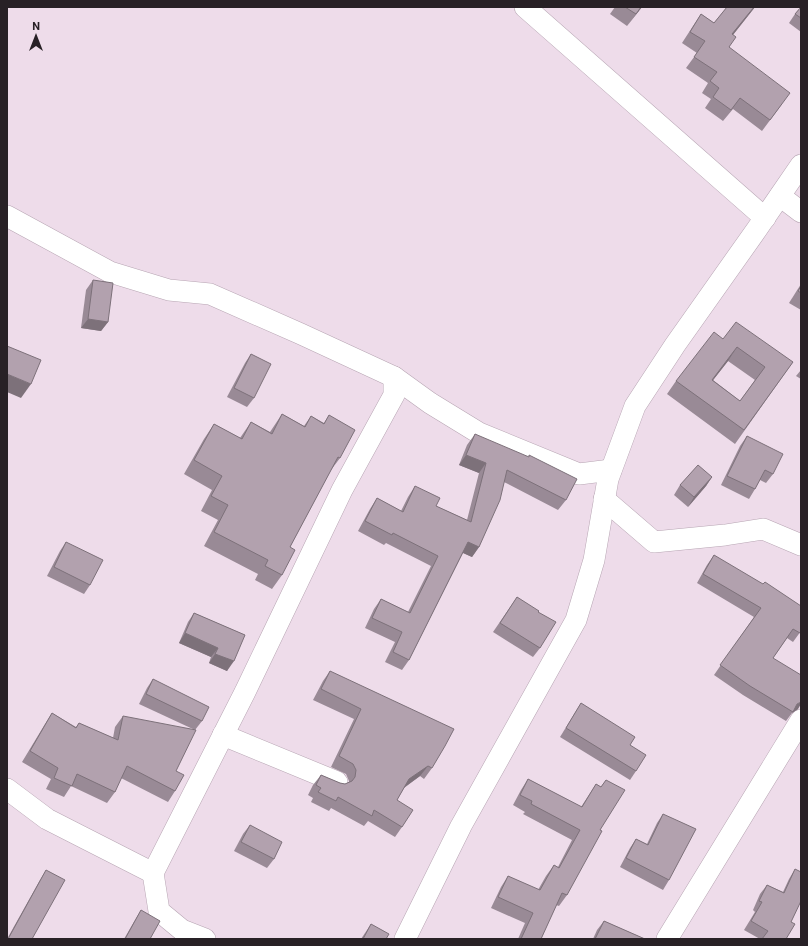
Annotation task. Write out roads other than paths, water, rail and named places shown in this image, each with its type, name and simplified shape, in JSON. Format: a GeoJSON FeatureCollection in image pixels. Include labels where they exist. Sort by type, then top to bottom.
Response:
{"type":"FeatureCollection","features":[{"type":"Feature","properties":{"kind":"street"},"geometry":{"type":"LineString","coordinates":[[525,7],[765,218]]}},
{"type":"Feature","properties":{"kind":"street"},"geometry":{"type":"LineString","coordinates":[[405,939],[461,826],[576,620],[594,560],[608,478],[635,406],[801,165]]}},
{"type":"Feature","properties":{"kind":"street"},"geometry":{"type":"LineString","coordinates":[[780,196],[801,212]]}},
{"type":"Feature","properties":{"kind":"street"},"geometry":{"type":"LineString","coordinates":[[7,216],[110,272],[169,290],[210,294],[301,334],[394,377],[430,403],[479,433],[580,474],[611,470]]}},
{"type":"Feature","properties":{"kind":"street"},"geometry":{"type":"LineString","coordinates":[[205,939],[180,934],[159,911],[153,873],[245,692],[342,490],[394,395],[394,377]]}},
{"type":"Feature","properties":{"kind":"street"},"geometry":{"type":"LineString","coordinates":[[604,499],[654,542],[724,535],[763,529],[801,545]]}},
{"type":"Feature","properties":{"kind":"street"},"geometry":{"type":"LineString","coordinates":[[668,939],[801,720]]}},
{"type":"Feature","properties":{"kind":"street"},"geometry":{"type":"LineString","coordinates":[[223,735],[337,782]]}},
{"type":"Feature","properties":{"kind":"street"},"geometry":{"type":"LineString","coordinates":[[7,789],[47,819],[153,873]]}}]}
